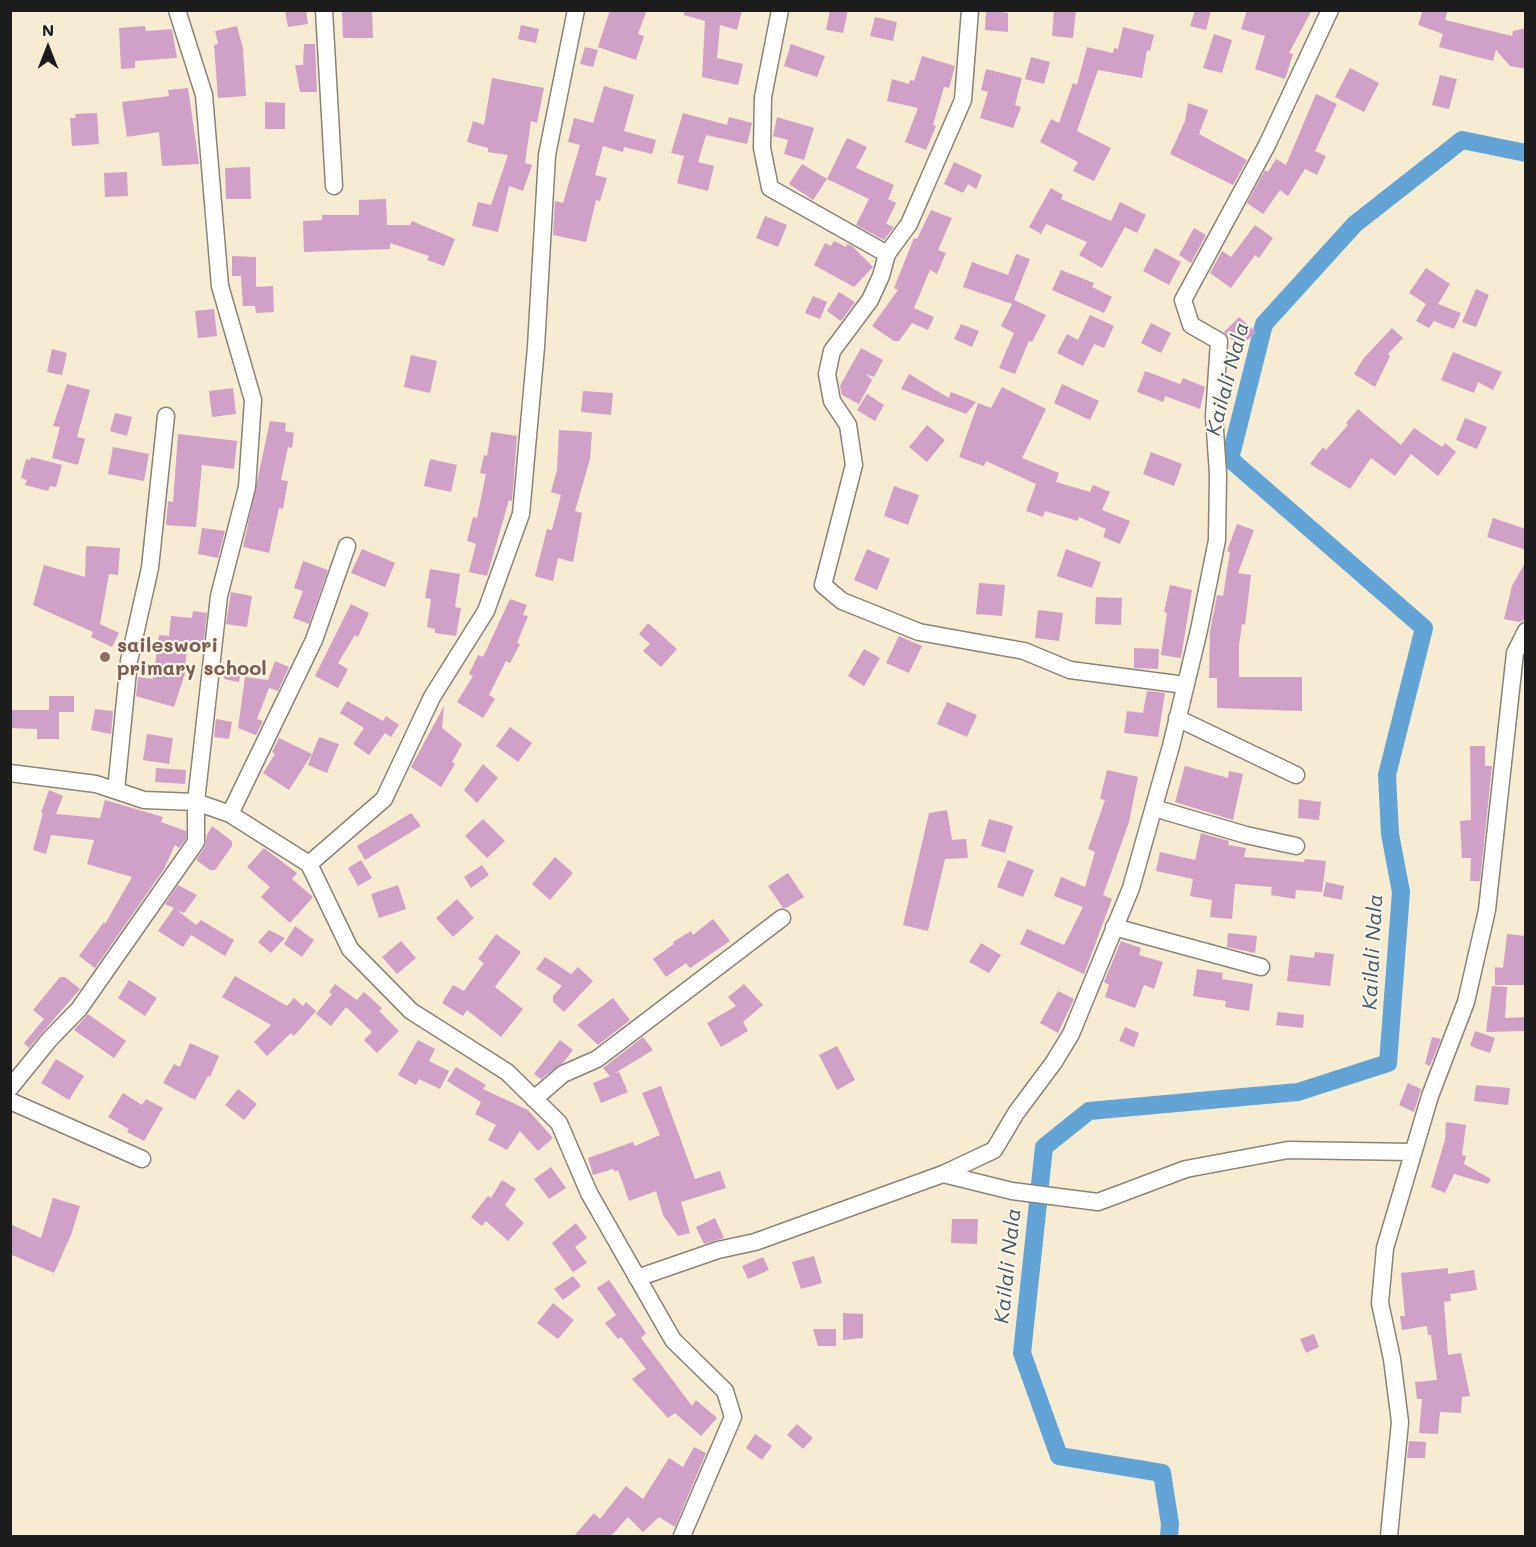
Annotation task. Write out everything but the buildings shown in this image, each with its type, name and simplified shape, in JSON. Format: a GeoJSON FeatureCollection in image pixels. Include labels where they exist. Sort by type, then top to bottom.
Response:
{"type":"FeatureCollection","features":[{"type":"Feature","properties":{"kind":"street"},"geometry":{"type":"LineString","coordinates":[[10,1088],[49,1040],[79,1009],[196,842],[196,802],[219,596],[247,487],[253,400],[220,286],[204,95],[177,10]]}},
{"type":"Feature","properties":{"kind":"street"},"geometry":{"type":"LineString","coordinates":[[324,10],[334,186]]}},
{"type":"Feature","properties":{"kind":"street"},"geometry":{"type":"LineString","coordinates":[[780,10],[763,97],[762,148],[770,188],[886,254]]}},
{"type":"Feature","properties":{"kind":"street"},"geometry":{"type":"LineString","coordinates":[[970,10],[963,100],[909,224],[886,254],[881,276],[870,300],[832,351],[827,374],[832,401],[848,425],[854,465],[823,585],[842,601],[919,632],[1024,651],[1070,670],[1185,685]]}},
{"type":"Feature","properties":{"kind":"street"},"geometry":{"type":"LineString","coordinates":[[637,1278],[718,1250],[755,1242],[943,1174],[994,1150],[1016,1113],[1054,1062],[1071,1034],[1098,974],[1114,927],[1131,888],[1177,718],[1217,540],[1218,474],[1214,416],[1219,341],[1191,325],[1183,300],[1266,145],[1330,10]]}},
{"type":"Feature","properties":{"kind":"street"},"geometry":{"type":"LineString","coordinates":[[309,864],[384,799],[432,697],[486,611],[521,514],[536,347],[547,155],[572,12]]}},
{"type":"Feature","properties":{"kind":"street"},"geometry":{"type":"LineString","coordinates":[[116,790],[129,661],[150,568],[166,416]]}},
{"type":"Feature","properties":{"kind":"street"},"geometry":{"type":"LineString","coordinates":[[230,814],[314,640],[347,546]]}},
{"type":"Feature","properties":{"kind":"street"},"geometry":{"type":"LineString","coordinates":[[1389,1536],[1400,1422],[1392,1359],[1380,1303],[1385,1248],[1430,1096],[1466,1002],[1487,910],[1515,653],[1526,631]]}},
{"type":"Feature","properties":{"kind":"street"},"geometry":{"type":"LineString","coordinates":[[1177,718],[1296,775]]}},
{"type":"Feature","properties":{"kind":"street"},"geometry":{"type":"LineString","coordinates":[[10,773],[96,784],[144,800],[196,802],[230,814],[309,864],[350,949],[411,1011],[507,1072],[559,1123],[589,1193],[673,1340],[725,1391],[733,1418],[682,1536]]}},
{"type":"Feature","properties":{"kind":"street"},"geometry":{"type":"LineString","coordinates":[[1154,808],[1246,835],[1296,846]]}},
{"type":"Feature","properties":{"kind":"street"},"geometry":{"type":"LineString","coordinates":[[534,1099],[563,1074],[597,1059],[782,918]]}},
{"type":"Feature","properties":{"kind":"street"},"geometry":{"type":"LineString","coordinates":[[1114,927],[1261,966]]}},
{"type":"Feature","properties":{"kind":"street"},"geometry":{"type":"LineString","coordinates":[[10,1101],[142,1159]]}},
{"type":"Feature","properties":{"kind":"street"},"geometry":{"type":"LineString","coordinates":[[943,1174],[1012,1191],[1098,1202],[1186,1169],[1288,1150],[1413,1152]]}},
{"type":"Feature","properties":{"kind":"waterway","name":"Kailali Nala"},"geometry":{"type":"LineString","coordinates":[[1169,1536],[1170,1524],[1162,1473],[1059,1456],[1022,1353],[1044,1147],[1089,1111],[1298,1092],[1388,1063],[1401,892],[1390,834],[1387,775],[1424,628],[1230,459],[1264,324],[1355,224],[1462,140],[1526,153]]}},
{"type":"Feature","properties":{"kind":"place","name":"saileswori primary school"},"geometry":{"type":"Point","coordinates":[105,657]}}]}
